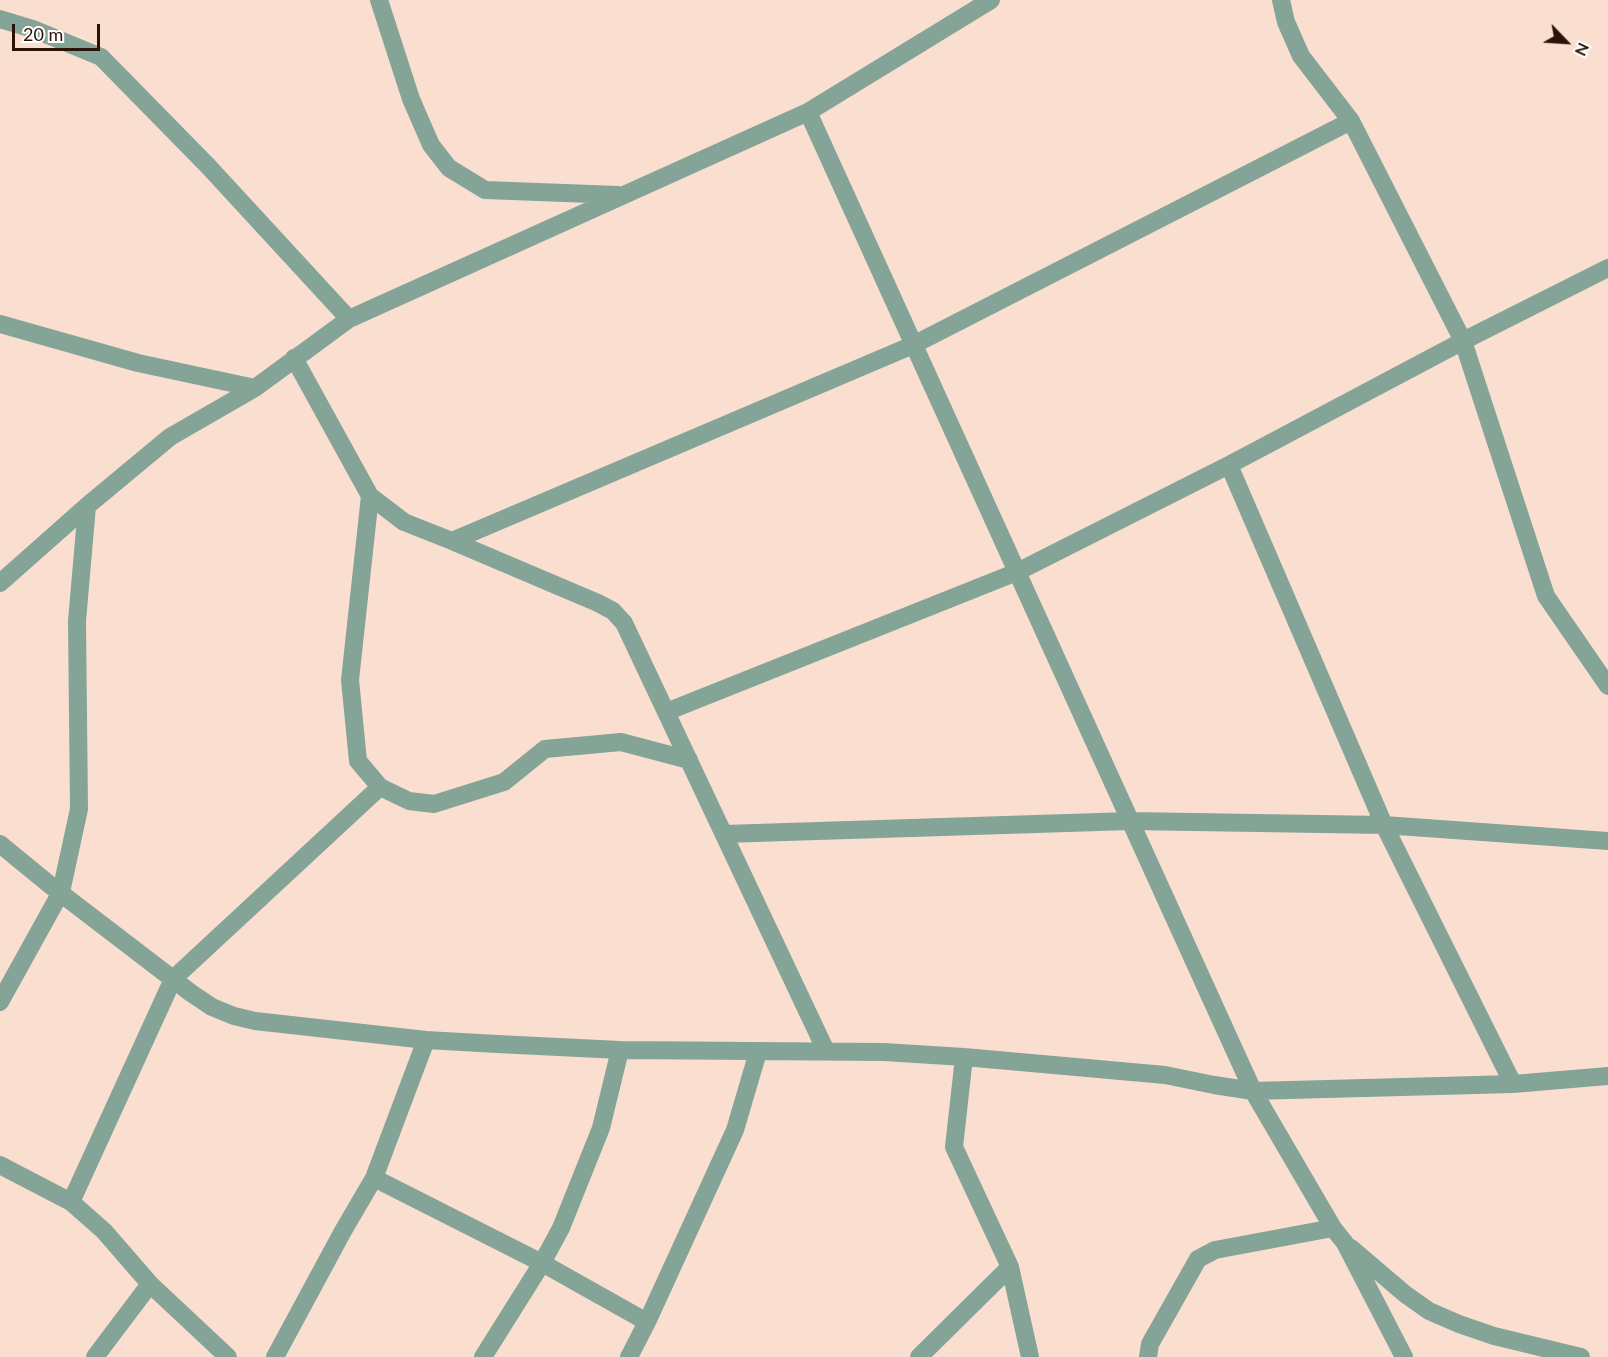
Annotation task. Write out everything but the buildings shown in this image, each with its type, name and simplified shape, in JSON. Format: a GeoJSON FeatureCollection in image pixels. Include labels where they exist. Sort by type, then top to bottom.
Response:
{"type":"FeatureCollection","features":[{"type":"Feature","properties":{"kind":"street"},"geometry":{"type":"LineString","coordinates":[[380,0],[411,99],[431,145],[449,168],[485,190],[623,196]]}},
{"type":"Feature","properties":{"kind":"street"},"geometry":{"type":"LineString","coordinates":[[0,583],[170,436],[255,388],[349,319],[808,112],[991,0]]}},
{"type":"Feature","properties":{"kind":"street"},"geometry":{"type":"LineString","coordinates":[[1281,0],[1286,22],[1301,57],[1351,121],[1463,341],[1546,596],[1608,686]]}},
{"type":"Feature","properties":{"kind":"street"},"geometry":{"type":"LineString","coordinates":[[0,20],[33,29],[101,57],[208,166],[349,319]]}},
{"type":"Feature","properties":{"kind":"street"},"geometry":{"type":"LineString","coordinates":[[808,112],[1253,1091],[1333,1228],[1345,1243],[1405,1294],[1429,1311],[1494,1336],[1581,1357]]}},
{"type":"Feature","properties":{"kind":"street"},"geometry":{"type":"LineString","coordinates":[[452,541],[913,345],[1351,121]]}},
{"type":"Feature","properties":{"kind":"street"},"geometry":{"type":"LineString","coordinates":[[666,712],[1017,572],[1229,465],[1463,341],[1608,268]]}},
{"type":"Feature","properties":{"kind":"street"},"geometry":{"type":"LineString","coordinates":[[0,324],[138,363],[255,388]]}},
{"type":"Feature","properties":{"kind":"street"},"geometry":{"type":"LineString","coordinates":[[294,358],[370,496],[404,522],[598,603],[613,611],[624,623],[826,1051]]}},
{"type":"Feature","properties":{"kind":"street"},"geometry":{"type":"LineString","coordinates":[[1229,465],[1384,825],[1513,1084]]}},
{"type":"Feature","properties":{"kind":"street"},"geometry":{"type":"LineString","coordinates":[[370,496],[350,680],[358,761],[380,787],[409,801],[434,804],[504,782],[545,749],[621,741],[689,760]]}},
{"type":"Feature","properties":{"kind":"street"},"geometry":{"type":"LineString","coordinates":[[0,1002],[61,892],[79,809],[76,621],[87,506]]}},
{"type":"Feature","properties":{"kind":"street"},"geometry":{"type":"LineString","coordinates":[[71,1202],[173,979],[380,787]]}},
{"type":"Feature","properties":{"kind":"street"},"geometry":{"type":"LineString","coordinates":[[724,834],[1130,821],[1384,825],[1608,841]]}},
{"type":"Feature","properties":{"kind":"street"},"geometry":{"type":"LineString","coordinates":[[0,844],[191,993],[212,1007],[255,1021],[426,1040],[621,1050],[884,1052],[964,1057],[1165,1075],[1253,1091],[1513,1084],[1608,1076]]}},
{"type":"Feature","properties":{"kind":"street"},"geometry":{"type":"LineString","coordinates":[[275,1357],[374,1178],[426,1040]]}},
{"type":"Feature","properties":{"kind":"street"},"geometry":{"type":"LineString","coordinates":[[483,1357],[542,1263],[561,1228],[601,1128],[621,1050]]}},
{"type":"Feature","properties":{"kind":"street"},"geometry":{"type":"LineString","coordinates":[[629,1357],[735,1130],[758,1052]]}},
{"type":"Feature","properties":{"kind":"street"},"geometry":{"type":"LineString","coordinates":[[964,1057],[954,1147],[1010,1267],[1030,1357]]}},
{"type":"Feature","properties":{"kind":"street"},"geometry":{"type":"LineString","coordinates":[[0,1165],[71,1202],[104,1231],[150,1284],[228,1357]]}},
{"type":"Feature","properties":{"kind":"street"},"geometry":{"type":"LineString","coordinates":[[374,1178],[542,1263],[647,1322]]}},
{"type":"Feature","properties":{"kind":"street"},"geometry":{"type":"LineString","coordinates":[[1148,1357],[1150,1344],[1198,1259],[1215,1250],[1333,1228]]}},
{"type":"Feature","properties":{"kind":"street"},"geometry":{"type":"LineString","coordinates":[[1345,1243],[1404,1357]]}},
{"type":"Feature","properties":{"kind":"street"},"geometry":{"type":"LineString","coordinates":[[919,1357],[1010,1267]]}},
{"type":"Feature","properties":{"kind":"street"},"geometry":{"type":"LineString","coordinates":[[95,1357],[150,1284]]}}]}
